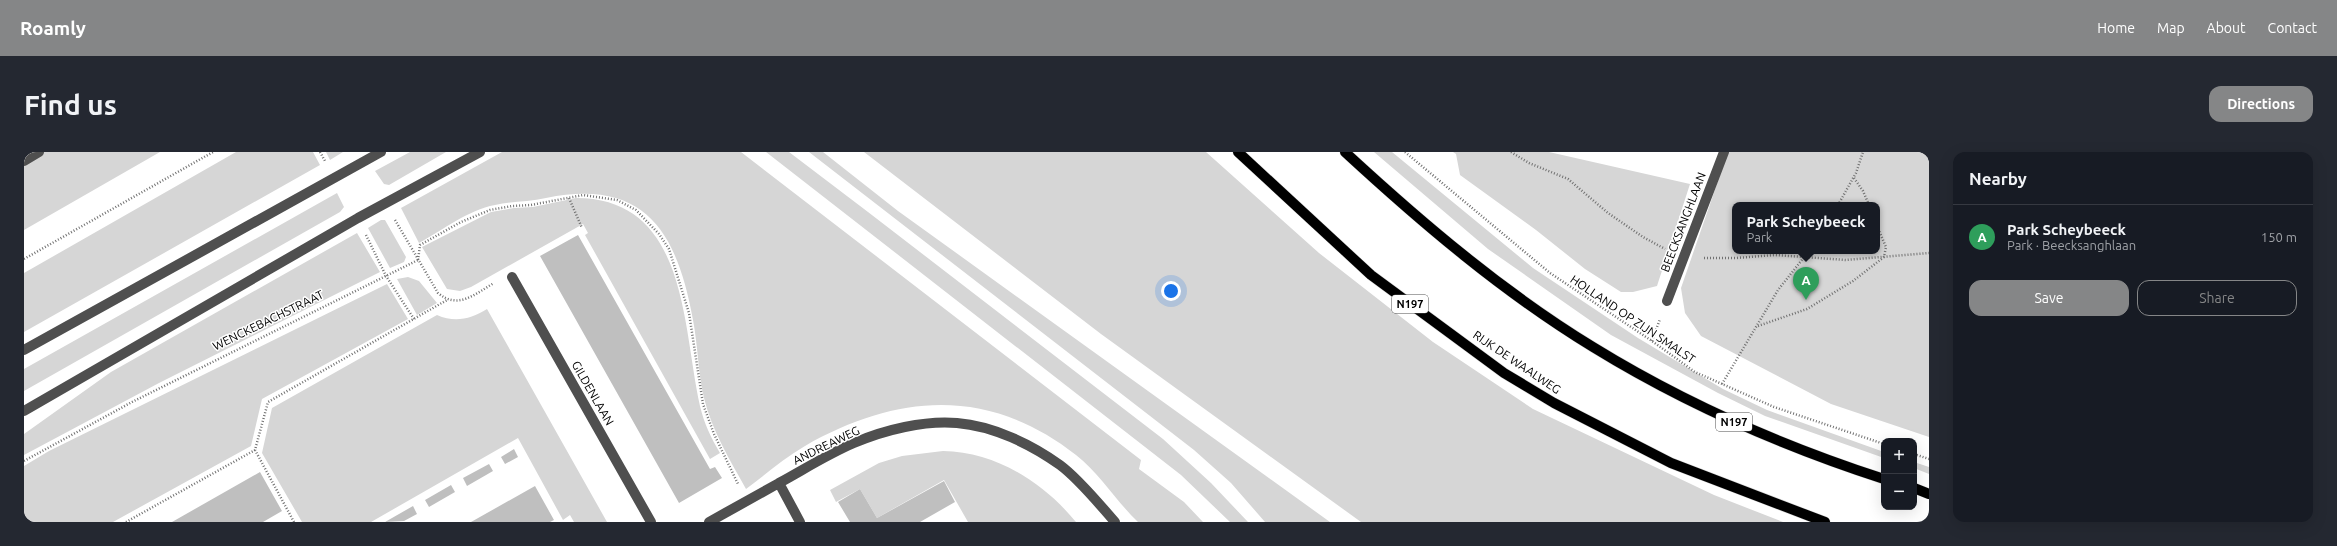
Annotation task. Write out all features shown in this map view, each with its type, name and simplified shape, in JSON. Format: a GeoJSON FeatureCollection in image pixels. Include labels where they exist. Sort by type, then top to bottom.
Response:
{"type":"FeatureCollection","features":[{"type":"Feature","properties":{"kind":"main road","name":"RIJK DE WAALWEG"},"geometry":{"type":"LineString","coordinates":[[1238,152],[1371,275],[1504,373],[1554,403],[1671,463],[1825,522]]}},
{"type":"Feature","properties":{"kind":"main road","name":"N197"},"geometry":{"type":"LineString","coordinates":[[1345,152],[1401,204],[1480,268],[1592,347],[1645,378],[1713,412],[1835,463],[1881,478]]}},
{"type":"Feature","properties":{"kind":"main road"},"geometry":{"type":"LineString","coordinates":[[1917,489],[1929,494]]}},
{"type":"Feature","properties":{"kind":"street"},"geometry":{"type":"LineString","coordinates":[[24,161],[40,152]]}},
{"type":"Feature","properties":{"kind":"street"},"geometry":{"type":"LineString","coordinates":[[24,350],[380,152]]}},
{"type":"Feature","properties":{"kind":"street"},"geometry":{"type":"LineString","coordinates":[[24,411],[358,218],[480,152]]}},
{"type":"Feature","properties":{"kind":"street","name":"BEECKSANGHLAAN"},"geometry":{"type":"LineString","coordinates":[[1667,301],[1724,152]]}},
{"type":"Feature","properties":{"kind":"street","name":"GILDENLAAN"},"geometry":{"type":"LineString","coordinates":[[512,277],[651,522]]}},
{"type":"Feature","properties":{"kind":"street","name":"ANDREAWEG"},"geometry":{"type":"LineString","coordinates":[[779,483],[860,441],[885,432],[923,425],[957,423],[994,431],[1023,443],[1061,466],[1115,522]]}},
{"type":"Feature","properties":{"kind":"street"},"geometry":{"type":"LineString","coordinates":[[709,522],[779,483],[800,522]]}},
{"type":"Feature","properties":{"kind":"path"},"geometry":{"type":"LineString","coordinates":[[24,259],[213,152]]}},
{"type":"Feature","properties":{"kind":"path","name":"HOLLAND OP ZIJN SMALST"},"geometry":{"type":"LineString","coordinates":[[1405,152],[1550,273],[1652,341],[1695,372],[1774,407],[1881,443]]}},
{"type":"Feature","properties":{"kind":"path"},"geometry":{"type":"LineString","coordinates":[[1511,152],[1529,163],[1568,179],[1608,213],[1642,237],[1684,258],[1736,258],[1775,255],[1846,260],[1929,253]]}},
{"type":"Feature","properties":{"kind":"path"},"geometry":{"type":"LineString","coordinates":[[1840,202],[1854,178],[1863,152]]}},
{"type":"Feature","properties":{"kind":"path"},"geometry":{"type":"LineString","coordinates":[[1854,178],[1863,191],[1868,202]]}},
{"type":"Feature","properties":{"kind":"path"},"geometry":{"type":"LineString","coordinates":[[447,300],[438,293],[418,260],[420,245],[461,222],[490,210],[583,195],[617,200],[636,210],[659,234],[669,249],[688,313],[703,404],[714,434],[747,501]]}},
{"type":"Feature","properties":{"kind":"path"},"geometry":{"type":"LineString","coordinates":[[569,198],[582,228]]}},
{"type":"Feature","properties":{"kind":"path"},"geometry":{"type":"LineString","coordinates":[[1758,326],[1807,310],[1853,281],[1884,257],[1886,247],[1880,233]]}},
{"type":"Feature","properties":{"kind":"path"},"geometry":{"type":"LineString","coordinates":[[1722,384],[1758,326],[1778,290],[1805,256]]}},
{"type":"Feature","properties":{"kind":"path","name":"WENCKEBACHSTRAAT"},"geometry":{"type":"LineString","coordinates":[[24,461],[132,402],[418,260]]}},
{"type":"Feature","properties":{"kind":"path"},"geometry":{"type":"LineString","coordinates":[[294,522],[255,450],[268,402],[447,300],[462,301],[498,282],[512,277]]}},
{"type":"Feature","properties":{"kind":"path"},"geometry":{"type":"LineString","coordinates":[[126,522],[255,450]]}},
{"type":"Feature","properties":{"kind":"path"},"geometry":{"type":"LineString","coordinates":[[1917,455],[1929,459]]}},
{"type":"Feature","properties":{"kind":"shaded area"},"geometry":{"type":"Polygon","coordinates":[[[24,152],[160,152],[24,230],[24,152]]]}},
{"type":"Feature","properties":{"kind":"shaded area"},"geometry":{"type":"Polygon","coordinates":[[[236,152],[313,152],[320,165],[24,332],[24,273],[236,152]]]}},
{"type":"Feature","properties":{"kind":"shaded area"},"geometry":{"type":"Polygon","coordinates":[[[326,152],[343,152],[330,160],[326,152]]]}},
{"type":"Feature","properties":{"kind":"shaded area"},"geometry":{"type":"Polygon","coordinates":[[[410,152],[446,152],[389,185],[384,184],[375,171],[410,152]]]}},
{"type":"Feature","properties":{"kind":"shaded area"},"geometry":{"type":"Polygon","coordinates":[[[502,152],[741,152],[1141,460],[1139,469],[1184,502],[1203,522],[1138,522],[1085,462],[1043,433],[1010,417],[977,408],[943,405],[909,408],[874,415],[840,428],[797,451],[746,489],[722,445],[707,410],[700,379],[693,320],[686,289],[677,261],[666,237],[651,218],[632,205],[608,196],[580,194],[507,203],[475,211],[419,243],[401,208],[502,152]]]}},
{"type":"Feature","properties":{"kind":"shaded area"},"geometry":{"type":"Polygon","coordinates":[[[766,152],[789,152],[868,212],[1163,439],[1211,483],[1248,522],[1230,522],[1181,475],[766,152]]]}},
{"type":"Feature","properties":{"kind":"shaded area"},"geometry":{"type":"Polygon","coordinates":[[[809,152],[823,152],[898,211],[1330,522],[1265,522],[1231,483],[1194,450],[809,152]]]}},
{"type":"Feature","properties":{"kind":"shaded area"},"geometry":{"type":"Polygon","coordinates":[[[864,152],[1206,152],[1319,253],[1433,342],[1533,409],[1714,495],[1783,522],[1361,522],[1101,334],[864,152]]]}},
{"type":"Feature","properties":{"kind":"shaded area"},"geometry":{"type":"Polygon","coordinates":[[[1374,152],[1392,152],[1533,268],[1638,338],[1723,389],[1767,410],[1881,451],[1881,457],[1765,416],[1718,393],[1611,335],[1488,249],[1374,152]]]}},
{"type":"Feature","properties":{"kind":"shaded area"},"geometry":{"type":"Polygon","coordinates":[[[1453,152],[1549,152],[1690,184],[1657,286],[1633,292],[1621,292],[1585,269],[1536,230],[1460,175],[1456,154],[1453,152]]]}},
{"type":"Feature","properties":{"kind":"shaded area"},"geometry":{"type":"Polygon","coordinates":[[[1728,152],[1929,152],[1929,437],[1831,404],[1701,336],[1685,313],[1681,288],[1728,152]]]}},
{"type":"Feature","properties":{"kind":"shaded area"},"geometry":{"type":"Polygon","coordinates":[[[337,193],[344,207],[340,212],[24,391],[24,369],[337,193]]]}},
{"type":"Feature","properties":{"kind":"shaded area"},"geometry":{"type":"Polygon","coordinates":[[[576,198],[613,204],[640,219],[660,243],[673,272],[682,305],[700,406],[708,430],[720,453],[710,459],[585,235],[588,233],[583,224],[471,287],[460,291],[447,289],[422,247],[491,212],[514,208],[533,207],[576,198]]]}},
{"type":"Feature","properties":{"kind":"shaded area"},"geometry":{"type":"Polygon","coordinates":[[[381,220],[385,220],[406,257],[404,262],[390,268],[368,228],[381,220]]]}},
{"type":"Feature","properties":{"kind":"shaded area"},"geometry":{"type":"Polygon","coordinates":[[[357,233],[380,272],[159,383],[24,455],[24,434],[111,372],[357,233]]]}},
{"type":"Feature","properties":{"kind":"shaded area"},"geometry":{"type":"Polygon","coordinates":[[[408,277],[419,281],[437,303],[417,315],[397,279],[408,277]]]}},
{"type":"Feature","properties":{"kind":"shaded area"},"geometry":{"type":"Polygon","coordinates":[[[387,284],[408,319],[262,399],[251,446],[113,522],[24,522],[24,466],[49,451],[387,284]]]}},
{"type":"Feature","properties":{"kind":"shaded area"},"geometry":{"type":"Polygon","coordinates":[[[487,309],[607,522],[574,522],[570,515],[563,520],[518,438],[371,522],[302,522],[262,453],[272,408],[437,315],[450,319],[463,319],[487,309]]]}},
{"type":"Feature","properties":{"kind":"shaded area"},"geometry":{"type":"Polygon","coordinates":[[[943,451],[982,457],[1000,463],[1017,472],[1049,494],[1076,522],[968,522],[944,480],[877,518],[860,489],[836,502],[830,490],[879,463],[902,456],[943,451]]]}},
{"type":"Feature","properties":{"kind":"shaded area"},"geometry":{"type":"Polygon","coordinates":[[[1917,463],[1929,467],[1929,474],[1917,469],[1917,463]]]}},
{"type":"Feature","properties":{"kind":"building"},"geometry":{"type":"Polygon","coordinates":[[[578,235],[710,469],[715,467],[722,478],[679,503],[540,256],[578,235]]]}},
{"type":"Feature","properties":{"kind":"building"},"geometry":{"type":"Polygon","coordinates":[[[514,449],[518,457],[505,464],[501,457],[514,449]]]}},
{"type":"Feature","properties":{"kind":"building"},"geometry":{"type":"Polygon","coordinates":[[[489,464],[493,471],[467,486],[463,478],[489,464]]]}},
{"type":"Feature","properties":{"kind":"building"},"geometry":{"type":"Polygon","coordinates":[[[260,472],[282,511],[263,522],[172,522],[260,472]]]}},
{"type":"Feature","properties":{"kind":"building"},"geometry":{"type":"Polygon","coordinates":[[[944,481],[955,502],[920,522],[850,522],[838,502],[860,489],[877,518],[944,481]]]}},
{"type":"Feature","properties":{"kind":"building"},"geometry":{"type":"Polygon","coordinates":[[[451,485],[455,492],[429,507],[425,500],[451,485]]]}},
{"type":"Feature","properties":{"kind":"building"},"geometry":{"type":"Polygon","coordinates":[[[535,486],[554,520],[550,522],[471,522],[535,486]]]}},
{"type":"Feature","properties":{"kind":"building"},"geometry":{"type":"Polygon","coordinates":[[[413,506],[417,514],[404,521],[385,522],[413,506]]]}},
{"type":"Feature","properties":{"kind":"place","name":"Park Scheybeeck"},"geometry":{"type":"Point","coordinates":[1806,300]}}]}
